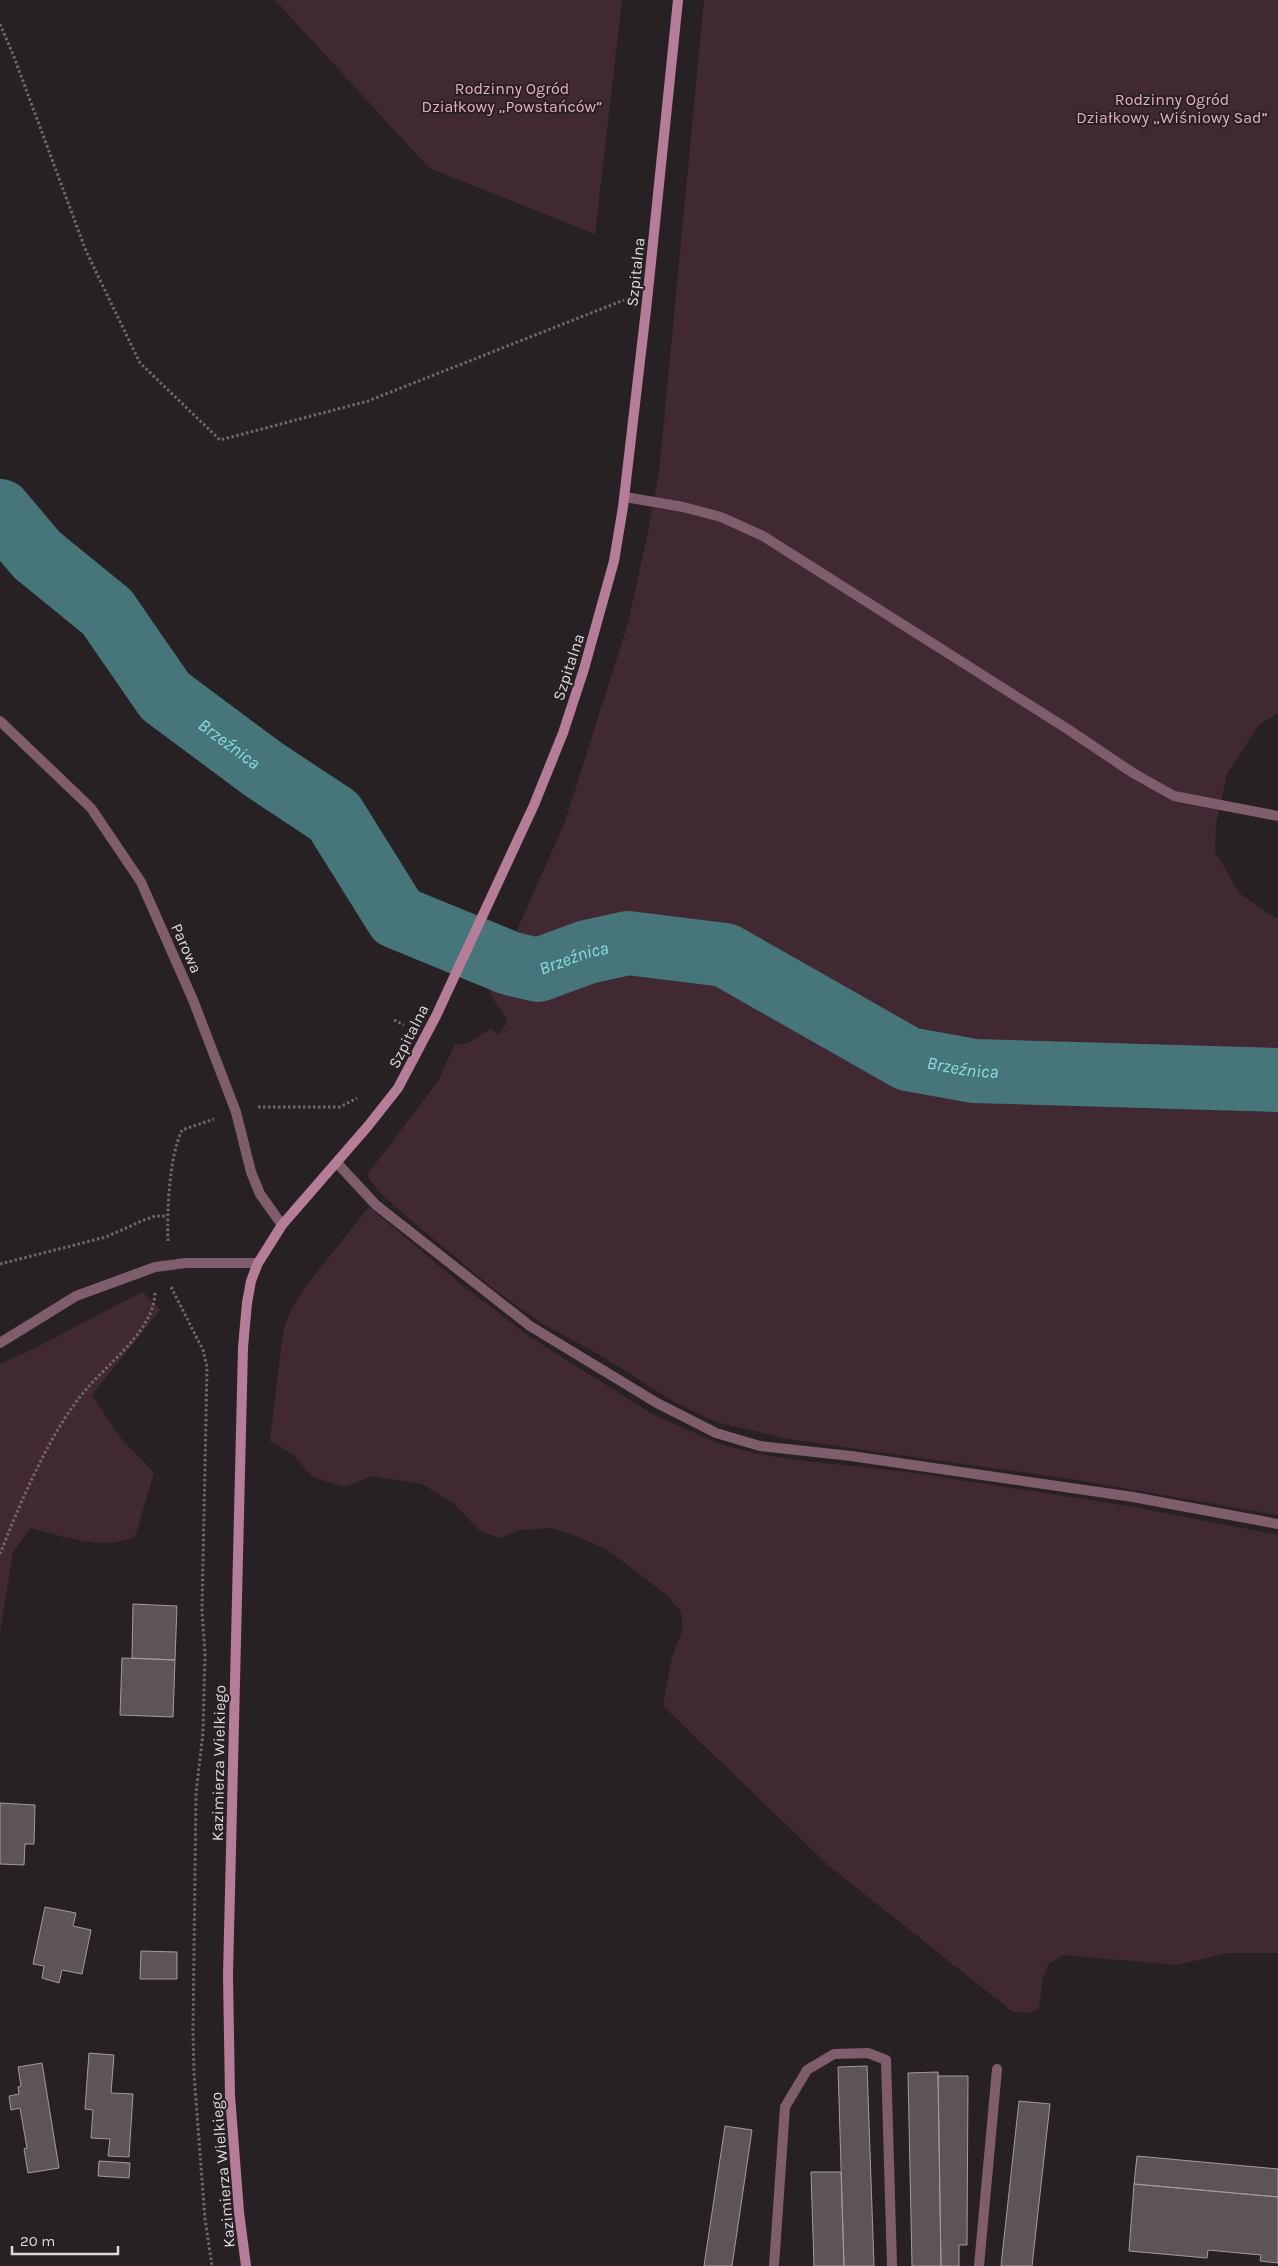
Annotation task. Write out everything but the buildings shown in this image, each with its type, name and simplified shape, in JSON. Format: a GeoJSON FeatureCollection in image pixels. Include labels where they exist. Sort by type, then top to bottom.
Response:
{"type":"FeatureCollection","features":[{"type":"Feature","properties":{"kind":"street","name":"Szpitalna"},"geometry":{"type":"LineString","coordinates":[[258,1263],[282,1225],[398,1088],[436,1016],[538,796],[563,733],[584,669],[614,561],[624,498],[647,301],[678,0]]}},
{"type":"Feature","properties":{"kind":"street"},"geometry":{"type":"LineString","coordinates":[[624,498],[683,507],[721,517],[763,536],[1069,730],[1133,773],[1174,796],[1278,816]]}},
{"type":"Feature","properties":{"kind":"street","name":"Parowa"},"geometry":{"type":"LineString","coordinates":[[0,721],[91,808],[141,882],[193,1000],[236,1112],[251,1172],[260,1194],[282,1225]]}},
{"type":"Feature","properties":{"kind":"street"},"geometry":{"type":"LineString","coordinates":[[337,1162],[376,1204],[530,1326],[657,1403],[716,1433],[760,1446],[851,1456],[1123,1496],[1278,1524]]}},
{"type":"Feature","properties":{"kind":"street"},"geometry":{"type":"LineString","coordinates":[[0,1343],[76,1296],[155,1267],[168,1264],[258,1263]]}},
{"type":"Feature","properties":{"kind":"street","name":"Kazimierza Wielkiego"},"geometry":{"type":"LineString","coordinates":[[246,2266],[239,2212],[230,2096],[228,1976],[243,1347],[251,1280],[258,1263]]}},
{"type":"Feature","properties":{"kind":"street"},"geometry":{"type":"LineString","coordinates":[[774,2266],[786,2108],[807,2070],[834,2054],[868,2053],[886,2060],[892,2266]]}},
{"type":"Feature","properties":{"kind":"street"},"geometry":{"type":"LineString","coordinates":[[979,2266],[997,2068]]}},
{"type":"Feature","properties":{"kind":"path"},"geometry":{"type":"LineString","coordinates":[[0,24],[86,250],[140,363],[220,440],[368,401],[608,305],[623,300],[647,301]]}},
{"type":"Feature","properties":{"kind":"path"},"geometry":{"type":"LineString","coordinates":[[394,1020],[405,1026],[400,1034]]}},
{"type":"Feature","properties":{"kind":"path"},"geometry":{"type":"LineString","coordinates":[[212,2266],[206,2219],[192,2030],[196,1793],[203,1733],[205,1654],[202,1611],[207,1367],[203,1350],[172,1289],[168,1264],[167,1216],[174,1156],[182,1130],[236,1112],[253,1107],[340,1107],[360,1096]]}},
{"type":"Feature","properties":{"kind":"path"},"geometry":{"type":"LineString","coordinates":[[0,1264],[106,1237],[155,1216],[167,1216]]}},
{"type":"Feature","properties":{"kind":"path"},"geometry":{"type":"LineString","coordinates":[[0,1554],[54,1436],[88,1387],[142,1328],[155,1302],[155,1267]]}},
{"type":"Feature","properties":{"kind":"green space","name":"Rodzinny Ogród Działkowy „Powstańców”"},"geometry":{"type":"Polygon","coordinates":[[[275,0],[622,0],[595,234],[429,168],[275,0]]]}},
{"type":"Feature","properties":{"kind":"green space","name":"Rodzinny Ogród Działkowy „Wiśniowy Sad”"},"geometry":{"type":"Polygon","coordinates":[[[704,0],[1278,0],[1278,713],[1259,725],[1227,774],[1216,824],[1215,851],[1239,893],[1275,918],[1278,918],[1278,1515],[1077,1480],[788,1439],[716,1422],[671,1400],[603,1357],[543,1324],[495,1290],[400,1211],[377,1190],[367,1175],[438,1081],[455,1044],[470,1042],[491,1029],[498,1034],[504,1028],[507,1019],[489,993],[565,822],[628,623],[659,473],[704,0]]]}},
{"type":"Feature","properties":{"kind":"green space"},"geometry":{"type":"Polygon","coordinates":[[[369,1207],[462,1285],[530,1337],[654,1415],[717,1443],[753,1453],[796,1460],[915,1473],[1129,1506],[1278,1535],[1278,1953],[1227,1953],[1177,1965],[1063,1955],[1048,1965],[1043,1978],[1039,2008],[1030,2013],[1013,2012],[828,1865],[663,1706],[672,1657],[683,1629],[681,1612],[668,1596],[608,1550],[571,1534],[550,1528],[520,1530],[500,1538],[480,1531],[453,1503],[422,1484],[373,1476],[344,1487],[313,1477],[292,1454],[270,1441],[284,1328],[291,1310],[306,1286],[369,1207]]]}},
{"type":"Feature","properties":{"kind":"green space"},"geometry":{"type":"Polygon","coordinates":[[[143,1292],[160,1310],[92,1395],[119,1436],[154,1473],[135,1537],[109,1543],[82,1541],[30,1528],[13,1552],[0,1633],[0,1364],[143,1292]]]}},
{"type":"Feature","properties":{"kind":"waterway","name":"Brzeźnica"},"geometry":{"type":"LineString","coordinates":[[0,511],[37,555],[107,612],[165,696],[263,769],[334,816],[397,917],[509,963],[538,970],[587,952],[628,943],[725,955],[908,1059],[974,1071],[1278,1080]]}}]}
